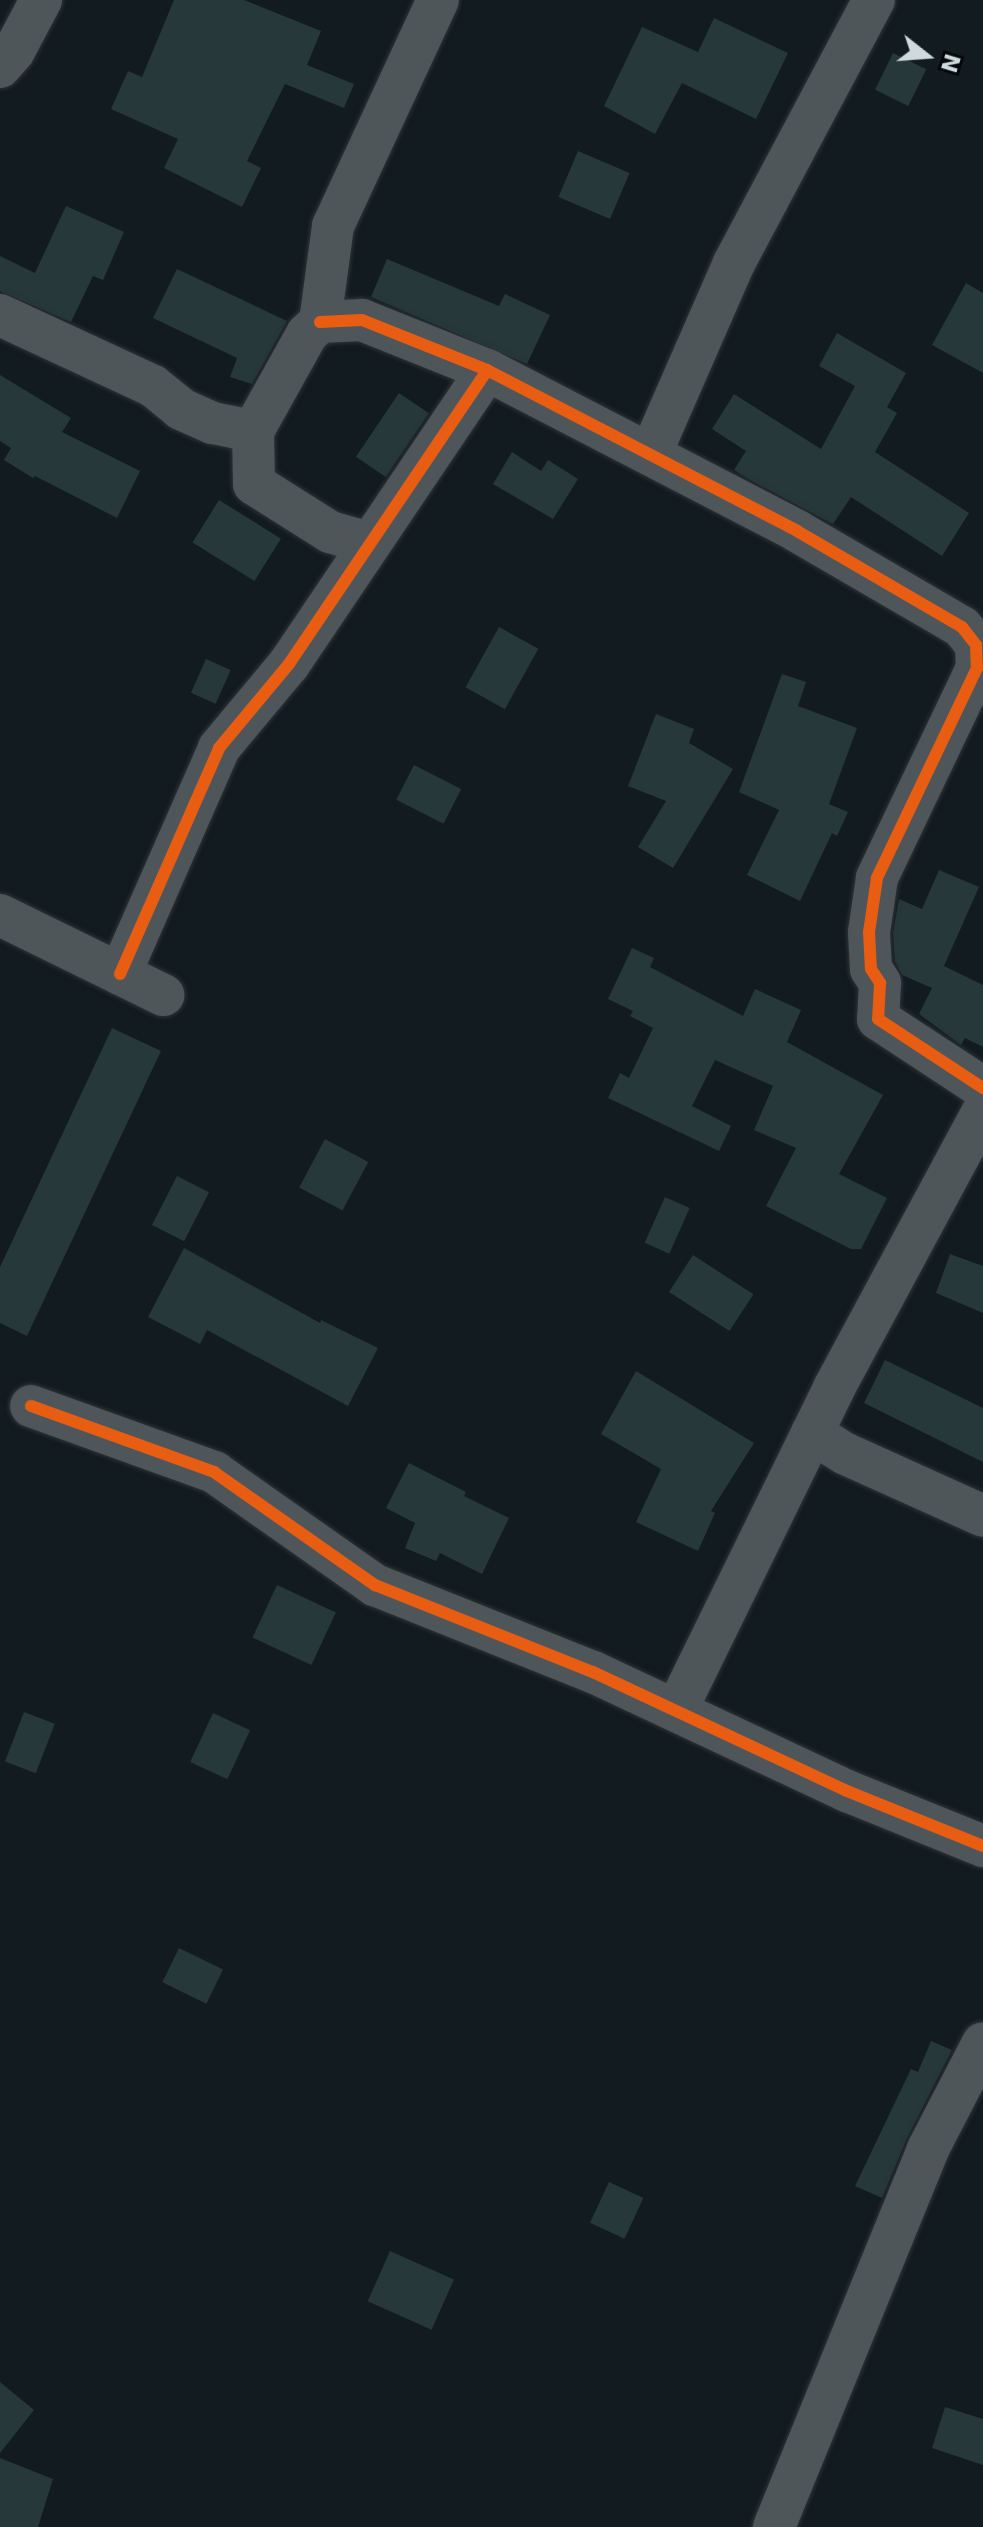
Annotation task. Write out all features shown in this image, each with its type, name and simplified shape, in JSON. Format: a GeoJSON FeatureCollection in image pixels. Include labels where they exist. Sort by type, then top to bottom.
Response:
{"type":"FeatureCollection","features":[{"type":"Feature","properties":{"kind":"street"},"geometry":{"type":"LineString","coordinates":[[0,67],[14,51],[41,0]]}},
{"type":"Feature","properties":{"kind":"street"},"geometry":{"type":"LineString","coordinates":[[368,543],[330,532],[254,484],[253,431],[307,334],[320,322],[333,226],[438,0]]}},
{"type":"Feature","properties":{"kind":"street"},"geometry":{"type":"LineString","coordinates":[[651,453],[734,263],[874,0]]}},
{"type":"Feature","properties":{"kind":"street"},"geometry":{"type":"LineString","coordinates":[[0,315],[153,386],[181,409],[213,423],[253,431]]}},
{"type":"Feature","properties":{"kind":"street"},"geometry":{"type":"LineString","coordinates":[[320,322],[362,320],[487,370],[797,531],[886,586],[941,612],[979,640],[977,668],[877,878],[869,932],[871,969],[880,983],[878,1019],[983,1088]]}},
{"type":"Feature","properties":{"kind":"street"},"geometry":{"type":"LineString","coordinates":[[120,974],[219,748],[289,664],[487,370]]}},
{"type":"Feature","properties":{"kind":"street"},"geometry":{"type":"LineString","coordinates":[[0,915],[163,995]]}},
{"type":"Feature","properties":{"kind":"street"},"geometry":{"type":"LineString","coordinates":[[677,1709],[812,1433],[983,1111]]}},
{"type":"Feature","properties":{"kind":"street"},"geometry":{"type":"LineString","coordinates":[[31,1406],[214,1472],[375,1585],[677,1709],[847,1791],[983,1846]]}},
{"type":"Feature","properties":{"kind":"street"},"geometry":{"type":"LineString","coordinates":[[812,1433],[846,1454],[983,1516]]}},
{"type":"Feature","properties":{"kind":"street"},"geometry":{"type":"LineString","coordinates":[[774,2527],[928,2149],[983,2043]]}},
{"type":"Feature","properties":{"kind":"building"},"geometry":{"type":"Polygon","coordinates":[[[174,0],[244,0],[321,31],[307,65],[354,84],[344,108],[285,84],[247,161],[261,168],[242,207],[164,168],[178,139],[111,109],[128,71],[142,77],[174,0]]]}},
{"type":"Feature","properties":{"kind":"building"},"geometry":{"type":"Polygon","coordinates":[[[714,18],[788,53],[756,119],[682,83],[655,134],[604,106],[642,27],[698,52],[714,18]]]}},
{"type":"Feature","properties":{"kind":"building"},"geometry":{"type":"Polygon","coordinates":[[[893,53],[926,69],[908,106],[875,90],[893,53]]]}},
{"type":"Feature","properties":{"kind":"building"},"geometry":{"type":"Polygon","coordinates":[[[578,151],[630,173],[610,219],[558,197],[578,151]]]}},
{"type":"Feature","properties":{"kind":"building"},"geometry":{"type":"Polygon","coordinates":[[[66,206],[124,232],[103,280],[93,276],[71,322],[0,291],[0,256],[35,273],[66,206]]]}},
{"type":"Feature","properties":{"kind":"building"},"geometry":{"type":"Polygon","coordinates":[[[387,259],[499,306],[505,294],[550,315],[527,364],[371,297],[387,259]]]}},
{"type":"Feature","properties":{"kind":"building"},"geometry":{"type":"Polygon","coordinates":[[[177,269],[287,321],[252,384],[230,377],[237,358],[153,318],[177,269]]]}},
{"type":"Feature","properties":{"kind":"building"},"geometry":{"type":"Polygon","coordinates":[[[966,283],[983,293],[983,373],[932,345],[966,283]]]}},
{"type":"Feature","properties":{"kind":"building"},"geometry":{"type":"Polygon","coordinates":[[[837,333],[906,373],[887,407],[897,413],[875,452],[969,513],[942,556],[851,497],[833,524],[750,480],[734,470],[746,451],[712,429],[734,394],[821,449],[855,386],[819,366],[837,333]]]}},
{"type":"Feature","properties":{"kind":"building"},"geometry":{"type":"Polygon","coordinates":[[[0,375],[71,418],[62,432],[140,471],[117,518],[35,476],[33,478],[4,460],[11,448],[0,441],[0,375]]]}},
{"type":"Feature","properties":{"kind":"building"},"geometry":{"type":"Polygon","coordinates":[[[399,393],[429,413],[386,477],[356,457],[399,393]]]}},
{"type":"Feature","properties":{"kind":"building"},"geometry":{"type":"Polygon","coordinates":[[[512,452],[541,471],[548,460],[578,479],[553,519],[493,484],[512,452]]]}},
{"type":"Feature","properties":{"kind":"building"},"geometry":{"type":"Polygon","coordinates":[[[219,500],[281,539],[254,581],[193,542],[219,500]]]}},
{"type":"Feature","properties":{"kind":"building"},"geometry":{"type":"Polygon","coordinates":[[[499,627],[538,649],[505,709],[466,687],[499,627]]]}},
{"type":"Feature","properties":{"kind":"building"},"geometry":{"type":"Polygon","coordinates":[[[206,659],[231,670],[216,704],[191,693],[206,659]]]}},
{"type":"Feature","properties":{"kind":"building"},"geometry":{"type":"Polygon","coordinates":[[[782,674],[806,682],[798,706],[857,728],[829,804],[848,812],[837,836],[832,833],[800,901],[747,875],[779,810],[739,792],[782,674]]]}},
{"type":"Feature","properties":{"kind":"building"},"geometry":{"type":"Polygon","coordinates":[[[656,714],[694,729],[689,743],[733,769],[673,868],[638,847],[666,801],[628,786],[656,714]]]}},
{"type":"Feature","properties":{"kind":"building"},"geometry":{"type":"Polygon","coordinates":[[[414,765],[461,789],[444,824],[396,800],[414,765]]]}},
{"type":"Feature","properties":{"kind":"building"},"geometry":{"type":"Polygon","coordinates":[[[939,870],[979,887],[944,966],[983,985],[983,1047],[965,1038],[961,1045],[919,1014],[932,988],[902,975],[895,961],[893,933],[899,899],[922,909],[939,870]]]}},
{"type":"Feature","properties":{"kind":"building"},"geometry":{"type":"Polygon","coordinates":[[[632,948],[654,958],[650,967],[743,1016],[755,989],[801,1010],[787,1042],[883,1095],[839,1174],[887,1198],[861,1249],[851,1249],[766,1206],[796,1148],[754,1130],[773,1086],[715,1060],[692,1106],[731,1126],[719,1151],[608,1098],[620,1073],[629,1078],[653,1028],[630,1016],[633,1011],[608,999],[632,948]]]}},
{"type":"Feature","properties":{"kind":"building"},"geometry":{"type":"Polygon","coordinates":[[[112,1028],[161,1051],[27,1336],[0,1323],[0,1267],[112,1028]]]}},
{"type":"Feature","properties":{"kind":"building"},"geometry":{"type":"Polygon","coordinates":[[[325,1139],[368,1162],[342,1211],[299,1188],[325,1139]]]}},
{"type":"Feature","properties":{"kind":"building"},"geometry":{"type":"Polygon","coordinates":[[[177,1176],[209,1192],[184,1241],[152,1225],[177,1176]]]}},
{"type":"Feature","properties":{"kind":"building"},"geometry":{"type":"Polygon","coordinates":[[[665,1197],[690,1208],[669,1254],[645,1243],[665,1197]]]}},
{"type":"Feature","properties":{"kind":"building"},"geometry":{"type":"Polygon","coordinates":[[[184,1248],[320,1323],[321,1320],[378,1348],[348,1406],[207,1330],[200,1344],[148,1317],[184,1248]]]}},
{"type":"Feature","properties":{"kind":"building"},"geometry":{"type":"Polygon","coordinates":[[[950,1254],[983,1266],[983,1313],[936,1293],[950,1254]]]}},
{"type":"Feature","properties":{"kind":"building"},"geometry":{"type":"Polygon","coordinates":[[[693,1255],[753,1294],[729,1331],[669,1292],[693,1255]]]}},
{"type":"Feature","properties":{"kind":"building"},"geometry":{"type":"Polygon","coordinates":[[[885,1360],[983,1408],[983,1462],[864,1403],[885,1360]]]}},
{"type":"Feature","properties":{"kind":"building"},"geometry":{"type":"Polygon","coordinates":[[[636,1371],[754,1443],[711,1511],[715,1513],[698,1551],[636,1522],[661,1469],[601,1434],[636,1371]]]}},
{"type":"Feature","properties":{"kind":"building"},"geometry":{"type":"Polygon","coordinates":[[[409,1463],[466,1492],[464,1496],[509,1518],[482,1574],[440,1553],[436,1561],[405,1548],[415,1523],[386,1508],[409,1463]]]}},
{"type":"Feature","properties":{"kind":"building"},"geometry":{"type":"Polygon","coordinates":[[[277,1585],[336,1612],[311,1665],[252,1638],[277,1585]]]}},
{"type":"Feature","properties":{"kind":"building"},"geometry":{"type":"Polygon","coordinates":[[[24,1712],[55,1724],[36,1773],[5,1761],[24,1712]]]}},
{"type":"Feature","properties":{"kind":"building"},"geometry":{"type":"Polygon","coordinates":[[[213,1713],[250,1730],[227,1779],[190,1762],[213,1713]]]}},
{"type":"Feature","properties":{"kind":"building"},"geometry":{"type":"Polygon","coordinates":[[[179,1948],[223,1969],[206,2004],[162,1982],[179,1948]]]}},
{"type":"Feature","properties":{"kind":"building"},"geometry":{"type":"Polygon","coordinates":[[[931,2041],[952,2050],[907,2138],[882,2198],[855,2186],[911,2069],[918,2072],[931,2041]]]}},
{"type":"Feature","properties":{"kind":"building"},"geometry":{"type":"Polygon","coordinates":[[[609,2182],[643,2198],[624,2239],[590,2223],[609,2182]]]}},
{"type":"Feature","properties":{"kind":"building"},"geometry":{"type":"Polygon","coordinates":[[[390,2251],[454,2279],[432,2330],[368,2301],[390,2251]]]}},
{"type":"Feature","properties":{"kind":"building"},"geometry":{"type":"Polygon","coordinates":[[[0,2382],[34,2410],[0,2453],[0,2382]]]}},
{"type":"Feature","properties":{"kind":"building"},"geometry":{"type":"Polygon","coordinates":[[[945,2407],[983,2419],[983,2465],[932,2448],[945,2407]]]}},
{"type":"Feature","properties":{"kind":"building"},"geometry":{"type":"Polygon","coordinates":[[[0,2458],[53,2479],[38,2527],[0,2527],[0,2458]]]}},
{"type":"Feature","properties":{"kind":"cycle path"},"geometry":{"type":"LineString","coordinates":[[320,322],[362,320],[487,370],[797,531],[962,627],[976,645],[977,668],[877,878],[869,932],[871,969],[880,983],[878,1019],[983,1088]]}},
{"type":"Feature","properties":{"kind":"cycle path"},"geometry":{"type":"LineString","coordinates":[[120,974],[219,748],[289,664],[487,370]]}},
{"type":"Feature","properties":{"kind":"cycle path"},"geometry":{"type":"LineString","coordinates":[[31,1406],[214,1472],[375,1585],[593,1672],[847,1791],[983,1846]]}}]}
